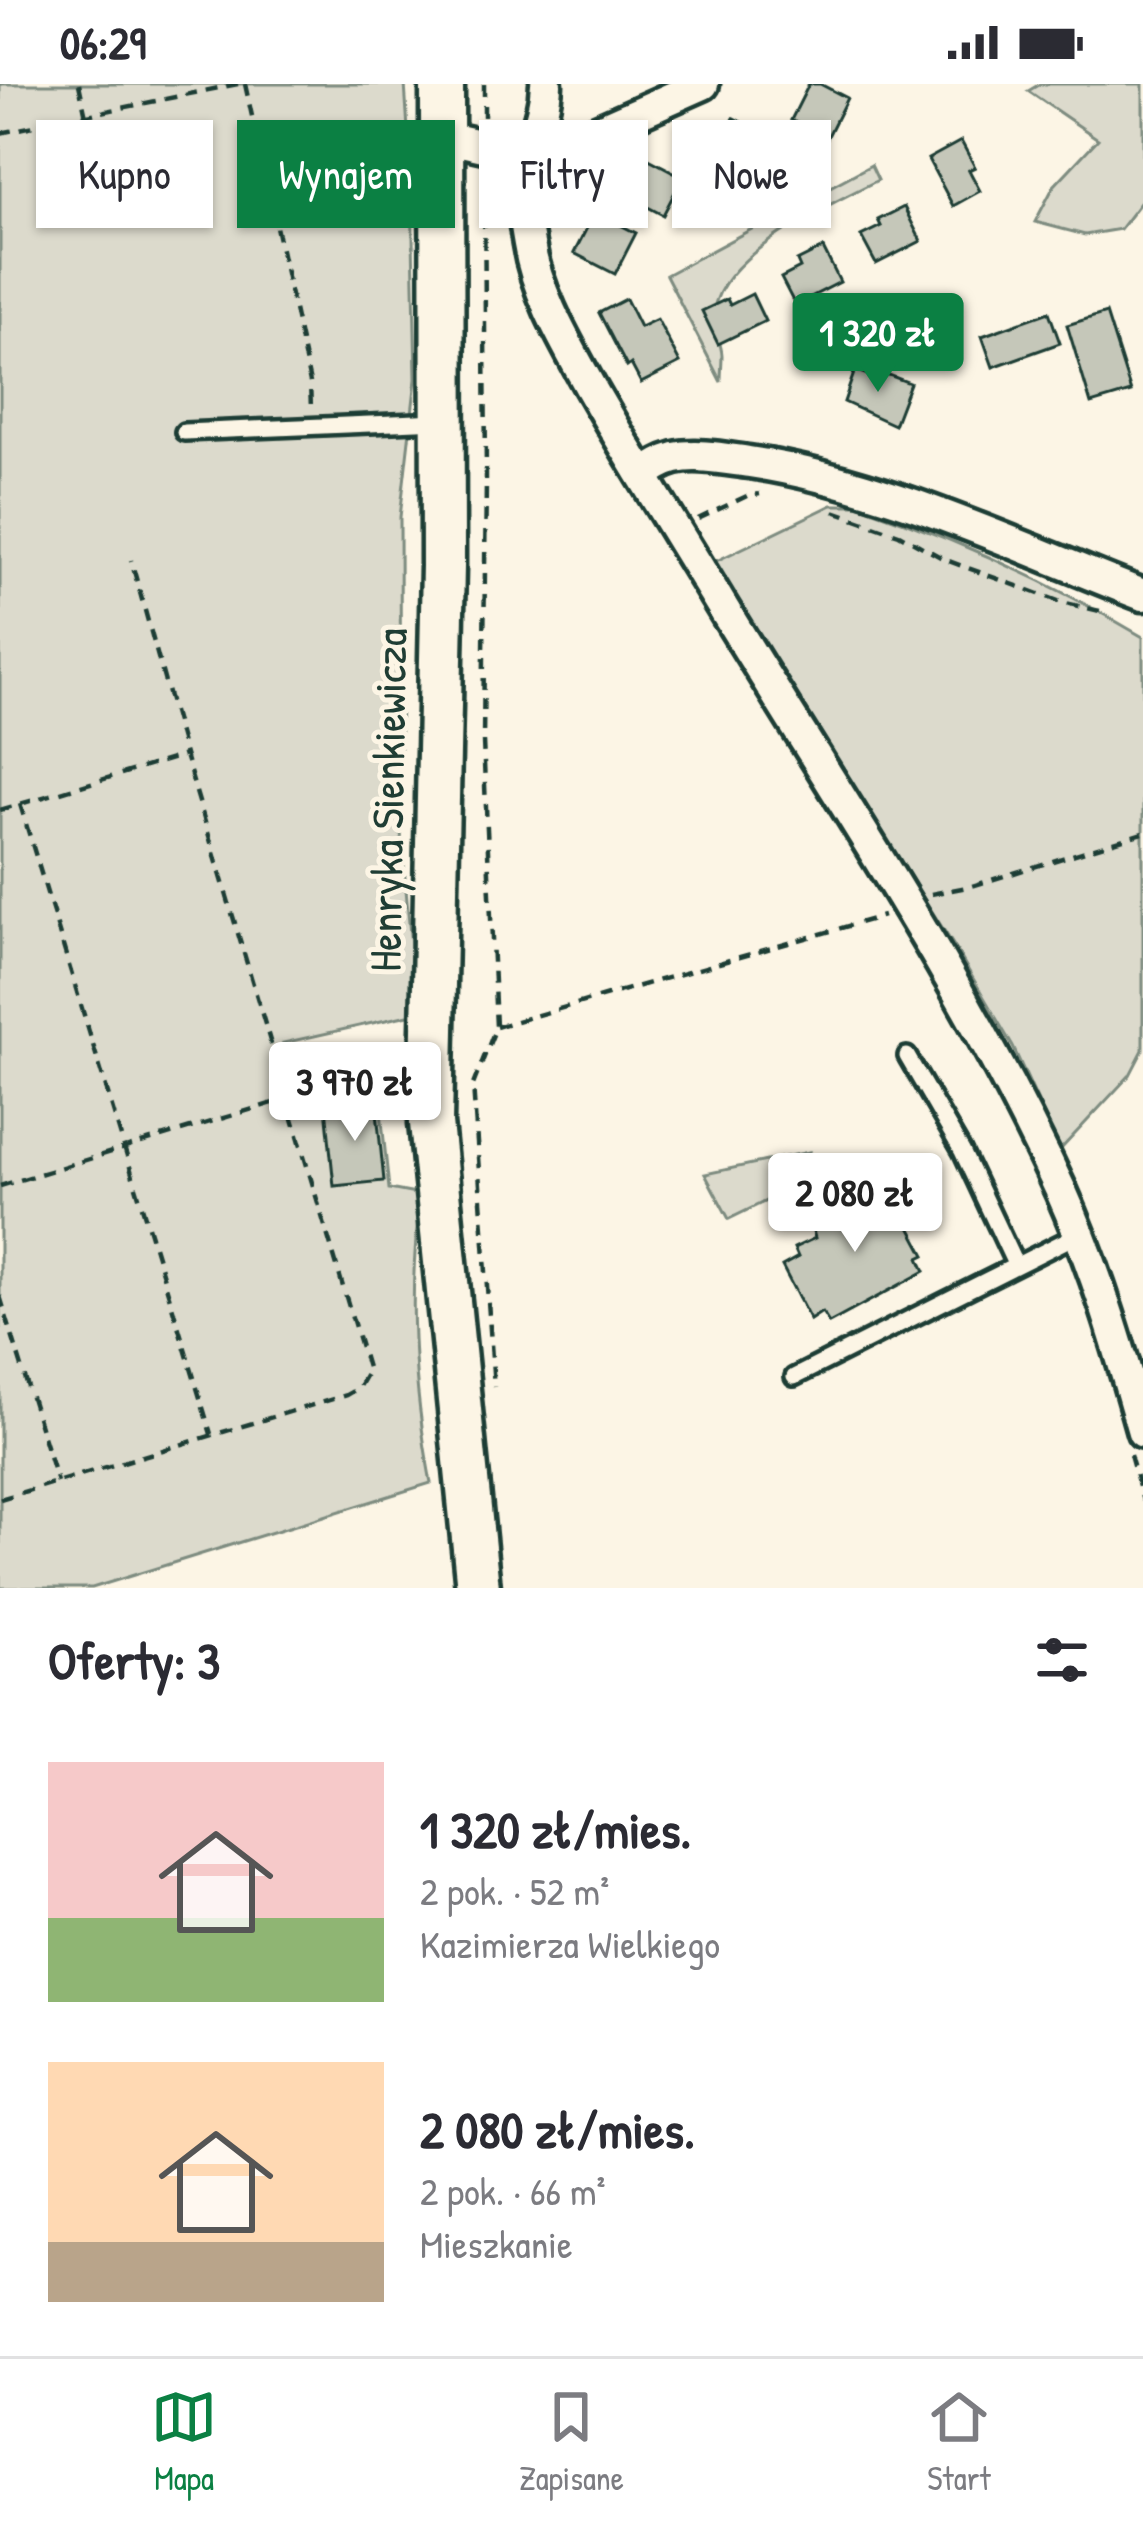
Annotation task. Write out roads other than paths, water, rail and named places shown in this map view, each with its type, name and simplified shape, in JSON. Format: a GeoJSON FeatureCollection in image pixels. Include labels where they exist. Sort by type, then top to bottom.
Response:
{"type":"FeatureCollection","features":[{"type":"Feature","properties":{"kind":"street","name":"Henryka Sienkiewicza"},"geometry":{"type":"LineString","coordinates":[[442,84],[464,142],[443,421],[431,1123],[478,1588]]}},
{"type":"Feature","properties":{"kind":"street"},"geometry":{"type":"LineString","coordinates":[[542,120],[546,84]]}},
{"type":"Feature","properties":{"kind":"street"},"geometry":{"type":"LineString","coordinates":[[624,120],[703,84]]}},
{"type":"Feature","properties":{"kind":"street"},"geometry":{"type":"LineString","coordinates":[[464,142],[479,144]]}},
{"type":"Feature","properties":{"kind":"street"},"geometry":{"type":"LineString","coordinates":[[526,228],[543,294],[571,351],[909,904],[1030,1127],[1079,1234],[1143,1432]]}},
{"type":"Feature","properties":{"kind":"street"},"geometry":{"type":"LineString","coordinates":[[643,475],[677,458],[715,457],[789,468],[960,524],[1133,606]]}},
{"type":"Feature","properties":{"kind":"lane"},"geometry":{"type":"LineString","coordinates":[[184,432],[443,421]]}},
{"type":"Feature","properties":{"kind":"lane"},"geometry":{"type":"LineString","coordinates":[[907,1055],[962,1151],[1015,1264]]}},
{"type":"Feature","properties":{"kind":"lane"},"geometry":{"type":"LineString","coordinates":[[331,1078],[432,1063]]}},
{"type":"Feature","properties":{"kind":"lane"},"geometry":{"type":"LineString","coordinates":[[794,1377],[1079,1234]]}}]}
